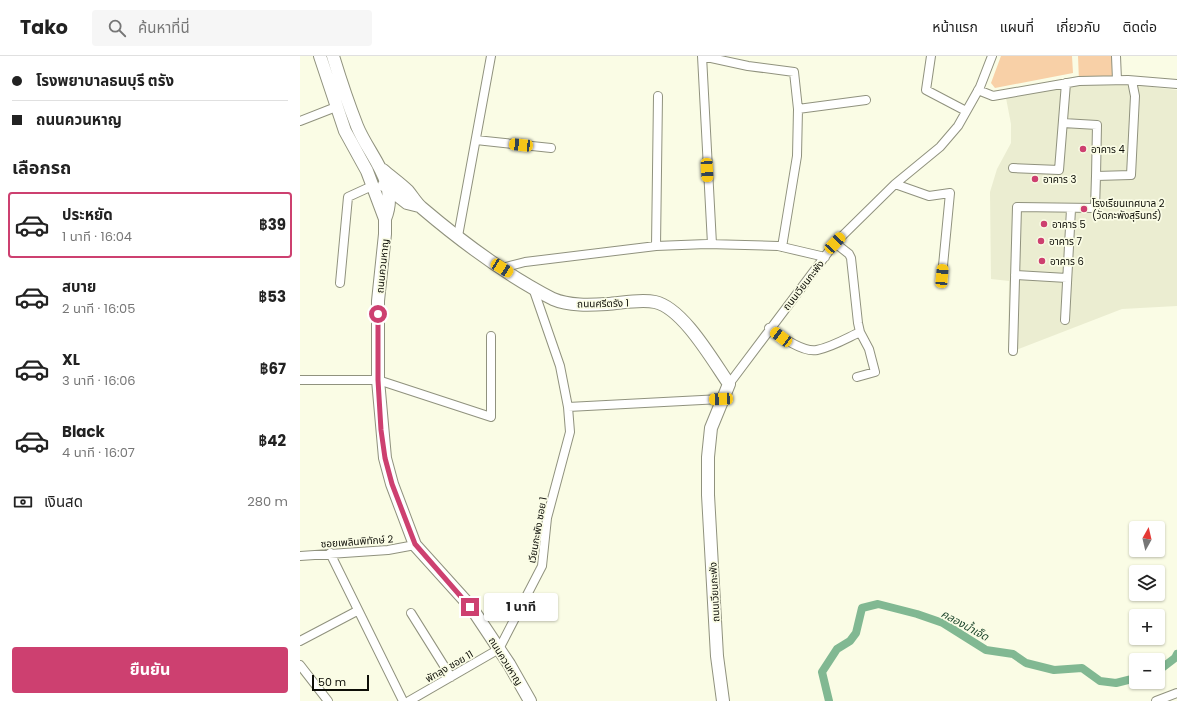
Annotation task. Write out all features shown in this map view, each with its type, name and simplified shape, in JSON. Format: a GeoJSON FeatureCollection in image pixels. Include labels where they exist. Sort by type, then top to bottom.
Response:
{"type":"FeatureCollection","features":[{"type":"Feature","properties":{"kind":"main road","name":"ถนนควนหาญ"},"geometry":{"type":"LineString","coordinates":[[320,56],[345,131],[367,171],[372,186],[386,215]]}},
{"type":"Feature","properties":{"kind":"main road","name":"ถนนควนหาญ"},"geometry":{"type":"LineString","coordinates":[[333,56],[358,127],[369,150],[382,170],[387,187],[385,234],[378,301],[378,380],[385,458],[392,484],[415,544],[470,607],[499,649],[530,701]]}},
{"type":"Feature","properties":{"kind":"main road","name":"ถนนศรีตรัง 1"},"geometry":{"type":"LineString","coordinates":[[382,170],[408,191],[420,206],[482,256],[555,300],[574,304],[594,305],[641,301],[655,302],[665,306],[685,324],[728,384]]}},
{"type":"Feature","properties":{"kind":"main road","name":"ถนนศรีตรัง 1"},"geometry":{"type":"LineString","coordinates":[[367,171],[407,203],[420,206]]}},
{"type":"Feature","properties":{"kind":"main road"},"geometry":{"type":"LineString","coordinates":[[386,215],[393,207],[407,203]]}},
{"type":"Feature","properties":{"kind":"main road","name":"ถนนเวียนกะพัง"},"geometry":{"type":"LineString","coordinates":[[722,700],[717,648],[708,465],[710,428],[728,384]]}},
{"type":"Feature","properties":{"kind":"street"},"geometry":{"type":"LineString","coordinates":[[458,236],[491,56]]}},
{"type":"Feature","properties":{"kind":"street"},"geometry":{"type":"LineString","coordinates":[[712,244],[702,56],[748,66],[794,72],[798,109],[797,156],[782,247]]}},
{"type":"Feature","properties":{"kind":"street"},"geometry":{"type":"LineString","coordinates":[[931,56],[926,90],[966,111]]}},
{"type":"Feature","properties":{"kind":"street","name":"ถนนเวียนกะพัง"},"geometry":{"type":"LineString","coordinates":[[728,384],[835,243],[895,184],[940,147],[958,126],[978,90],[992,56]]}},
{"type":"Feature","properties":{"kind":"street"},"geometry":{"type":"LineString","coordinates":[[1116,56],[1117,80]]}},
{"type":"Feature","properties":{"kind":"street"},"geometry":{"type":"LineString","coordinates":[[978,90],[993,96],[1066,83],[1117,80],[1177,84]]}},
{"type":"Feature","properties":{"kind":"street"},"geometry":{"type":"LineString","coordinates":[[1096,176],[1131,175],[1135,96],[1132,81]]}},
{"type":"Feature","properties":{"kind":"street"},"geometry":{"type":"LineString","coordinates":[[1013,168],[1060,170],[1066,83]]}},
{"type":"Feature","properties":{"kind":"street"},"geometry":{"type":"LineString","coordinates":[[656,246],[658,96]]}},
{"type":"Feature","properties":{"kind":"street"},"geometry":{"type":"LineString","coordinates":[[798,109],[866,100]]}},
{"type":"Feature","properties":{"kind":"street"},"geometry":{"type":"LineString","coordinates":[[300,121],[336,106]]}},
{"type":"Feature","properties":{"kind":"street"},"geometry":{"type":"LineString","coordinates":[[1013,351],[1017,207],[1071,209],[1095,208],[1097,125],[1063,123]]}},
{"type":"Feature","properties":{"kind":"street"},"geometry":{"type":"LineString","coordinates":[[476,140],[551,148]]}},
{"type":"Feature","properties":{"kind":"street"},"geometry":{"type":"LineString","coordinates":[[895,184],[929,196],[950,193],[942,276]]}},
{"type":"Feature","properties":{"kind":"street"},"geometry":{"type":"LineString","coordinates":[[340,283],[348,197],[372,186]]}},
{"type":"Feature","properties":{"kind":"street"},"geometry":{"type":"LineString","coordinates":[[1065,320],[1071,209]]}},
{"type":"Feature","properties":{"kind":"street"},"geometry":{"type":"LineString","coordinates":[[835,243],[851,258],[860,332],[870,349],[875,372],[857,377]]}},
{"type":"Feature","properties":{"kind":"street"},"geometry":{"type":"LineString","coordinates":[[502,268],[525,262],[656,246],[712,244],[766,245],[782,247],[825,257]]}},
{"type":"Feature","properties":{"kind":"street"},"geometry":{"type":"LineString","coordinates":[[1015,275],[1067,278]]}},
{"type":"Feature","properties":{"kind":"street","name":"เวียนกะพัง ซอย 1"},"geometry":{"type":"LineString","coordinates":[[499,649],[542,566],[547,518],[570,432],[568,407],[560,366],[533,288]]}},
{"type":"Feature","properties":{"kind":"street"},"geometry":{"type":"LineString","coordinates":[[769,328],[781,337],[812,350],[826,347],[860,332]]}},
{"type":"Feature","properties":{"kind":"street"},"geometry":{"type":"LineString","coordinates":[[300,380],[378,380],[491,417],[491,336]]}},
{"type":"Feature","properties":{"kind":"street"},"geometry":{"type":"LineString","coordinates":[[568,407],[721,399]]}},
{"type":"Feature","properties":{"kind":"street","name":"ซอยเพลินพิทักษ์ 2"},"geometry":{"type":"LineString","coordinates":[[300,556],[388,550],[415,544]]}},
{"type":"Feature","properties":{"kind":"street"},"geometry":{"type":"LineString","coordinates":[[330,553],[357,611],[403,701]]}},
{"type":"Feature","properties":{"kind":"street"},"geometry":{"type":"LineString","coordinates":[[300,641],[357,611]]}},
{"type":"Feature","properties":{"kind":"street"},"geometry":{"type":"LineString","coordinates":[[410,613],[451,677]]}},
{"type":"Feature","properties":{"kind":"street","name":"พัทลุง ซอย 11"},"geometry":{"type":"LineString","coordinates":[[409,701],[499,649]]}},
{"type":"Feature","properties":{"kind":"street"},"geometry":{"type":"LineString","coordinates":[[300,665],[328,701]]}},
{"type":"Feature","properties":{"kind":"street"},"geometry":{"type":"LineString","coordinates":[[1156,701],[1177,693]]}},
{"type":"Feature","properties":{"kind":"shaded area"},"geometry":{"type":"Polygon","coordinates":[[[1001,56],[1072,56],[1073,73],[995,88],[991,83],[1001,56]]]}},
{"type":"Feature","properties":{"kind":"shaded area"},"geometry":{"type":"Polygon","coordinates":[[[1078,56],[1116,56],[1117,80],[1079,81],[1078,56]]]}},
{"type":"Feature","properties":{"kind":"shaded area","name":"โรงเรียนเทศบาล 2 (วัดกะพังสุรินทร์)"},"geometry":{"type":"Polygon","coordinates":[[[1079,84],[1136,85],[1177,90],[1177,306],[1122,309],[1008,353],[1009,281],[991,279],[990,192],[997,169],[1011,143],[1011,124],[1006,98],[1079,84]]]}},
{"type":"Feature","properties":{"kind":"waterway","name":"คลองน้ำเจ็ด"},"geometry":{"type":"LineString","coordinates":[[829,701],[822,672],[837,649],[850,641],[856,633],[862,608],[878,604],[917,614],[943,623],[986,650],[1013,654],[1026,663],[1054,670],[1082,668],[1100,681],[1116,683],[1129,680]]}},
{"type":"Feature","properties":{"kind":"waterway","name":"คลองน้ำเจ็ด"},"geometry":{"type":"LineString","coordinates":[[1165,666],[1175,658],[1177,654]]}},
{"type":"Feature","properties":{"kind":"place","name":"อาคาร 4"},"geometry":{"type":"Point","coordinates":[1083,149]}},
{"type":"Feature","properties":{"kind":"place","name":"อาคาร 3"},"geometry":{"type":"Point","coordinates":[1035,179]}},
{"type":"Feature","properties":{"kind":"place","name":"โรงเรียนเทศบาล 2 (วัดกะพังสุรินทร์)"},"geometry":{"type":"Point","coordinates":[1084,209]}},
{"type":"Feature","properties":{"kind":"place","name":"อาคาร 5"},"geometry":{"type":"Point","coordinates":[1044,224]}},
{"type":"Feature","properties":{"kind":"place","name":"อาคาร 7"},"geometry":{"type":"Point","coordinates":[1041,241]}},
{"type":"Feature","properties":{"kind":"place","name":"อาคาร 6"},"geometry":{"type":"Point","coordinates":[1042,261]}},
{"type":"Feature","properties":{"kind":"route"},"geometry":{"type":"LineString","coordinates":[[378,314],[378,380],[381,430],[385,458],[392,484],[415,544],[427,559],[451,583],[470,607]]}}]}
